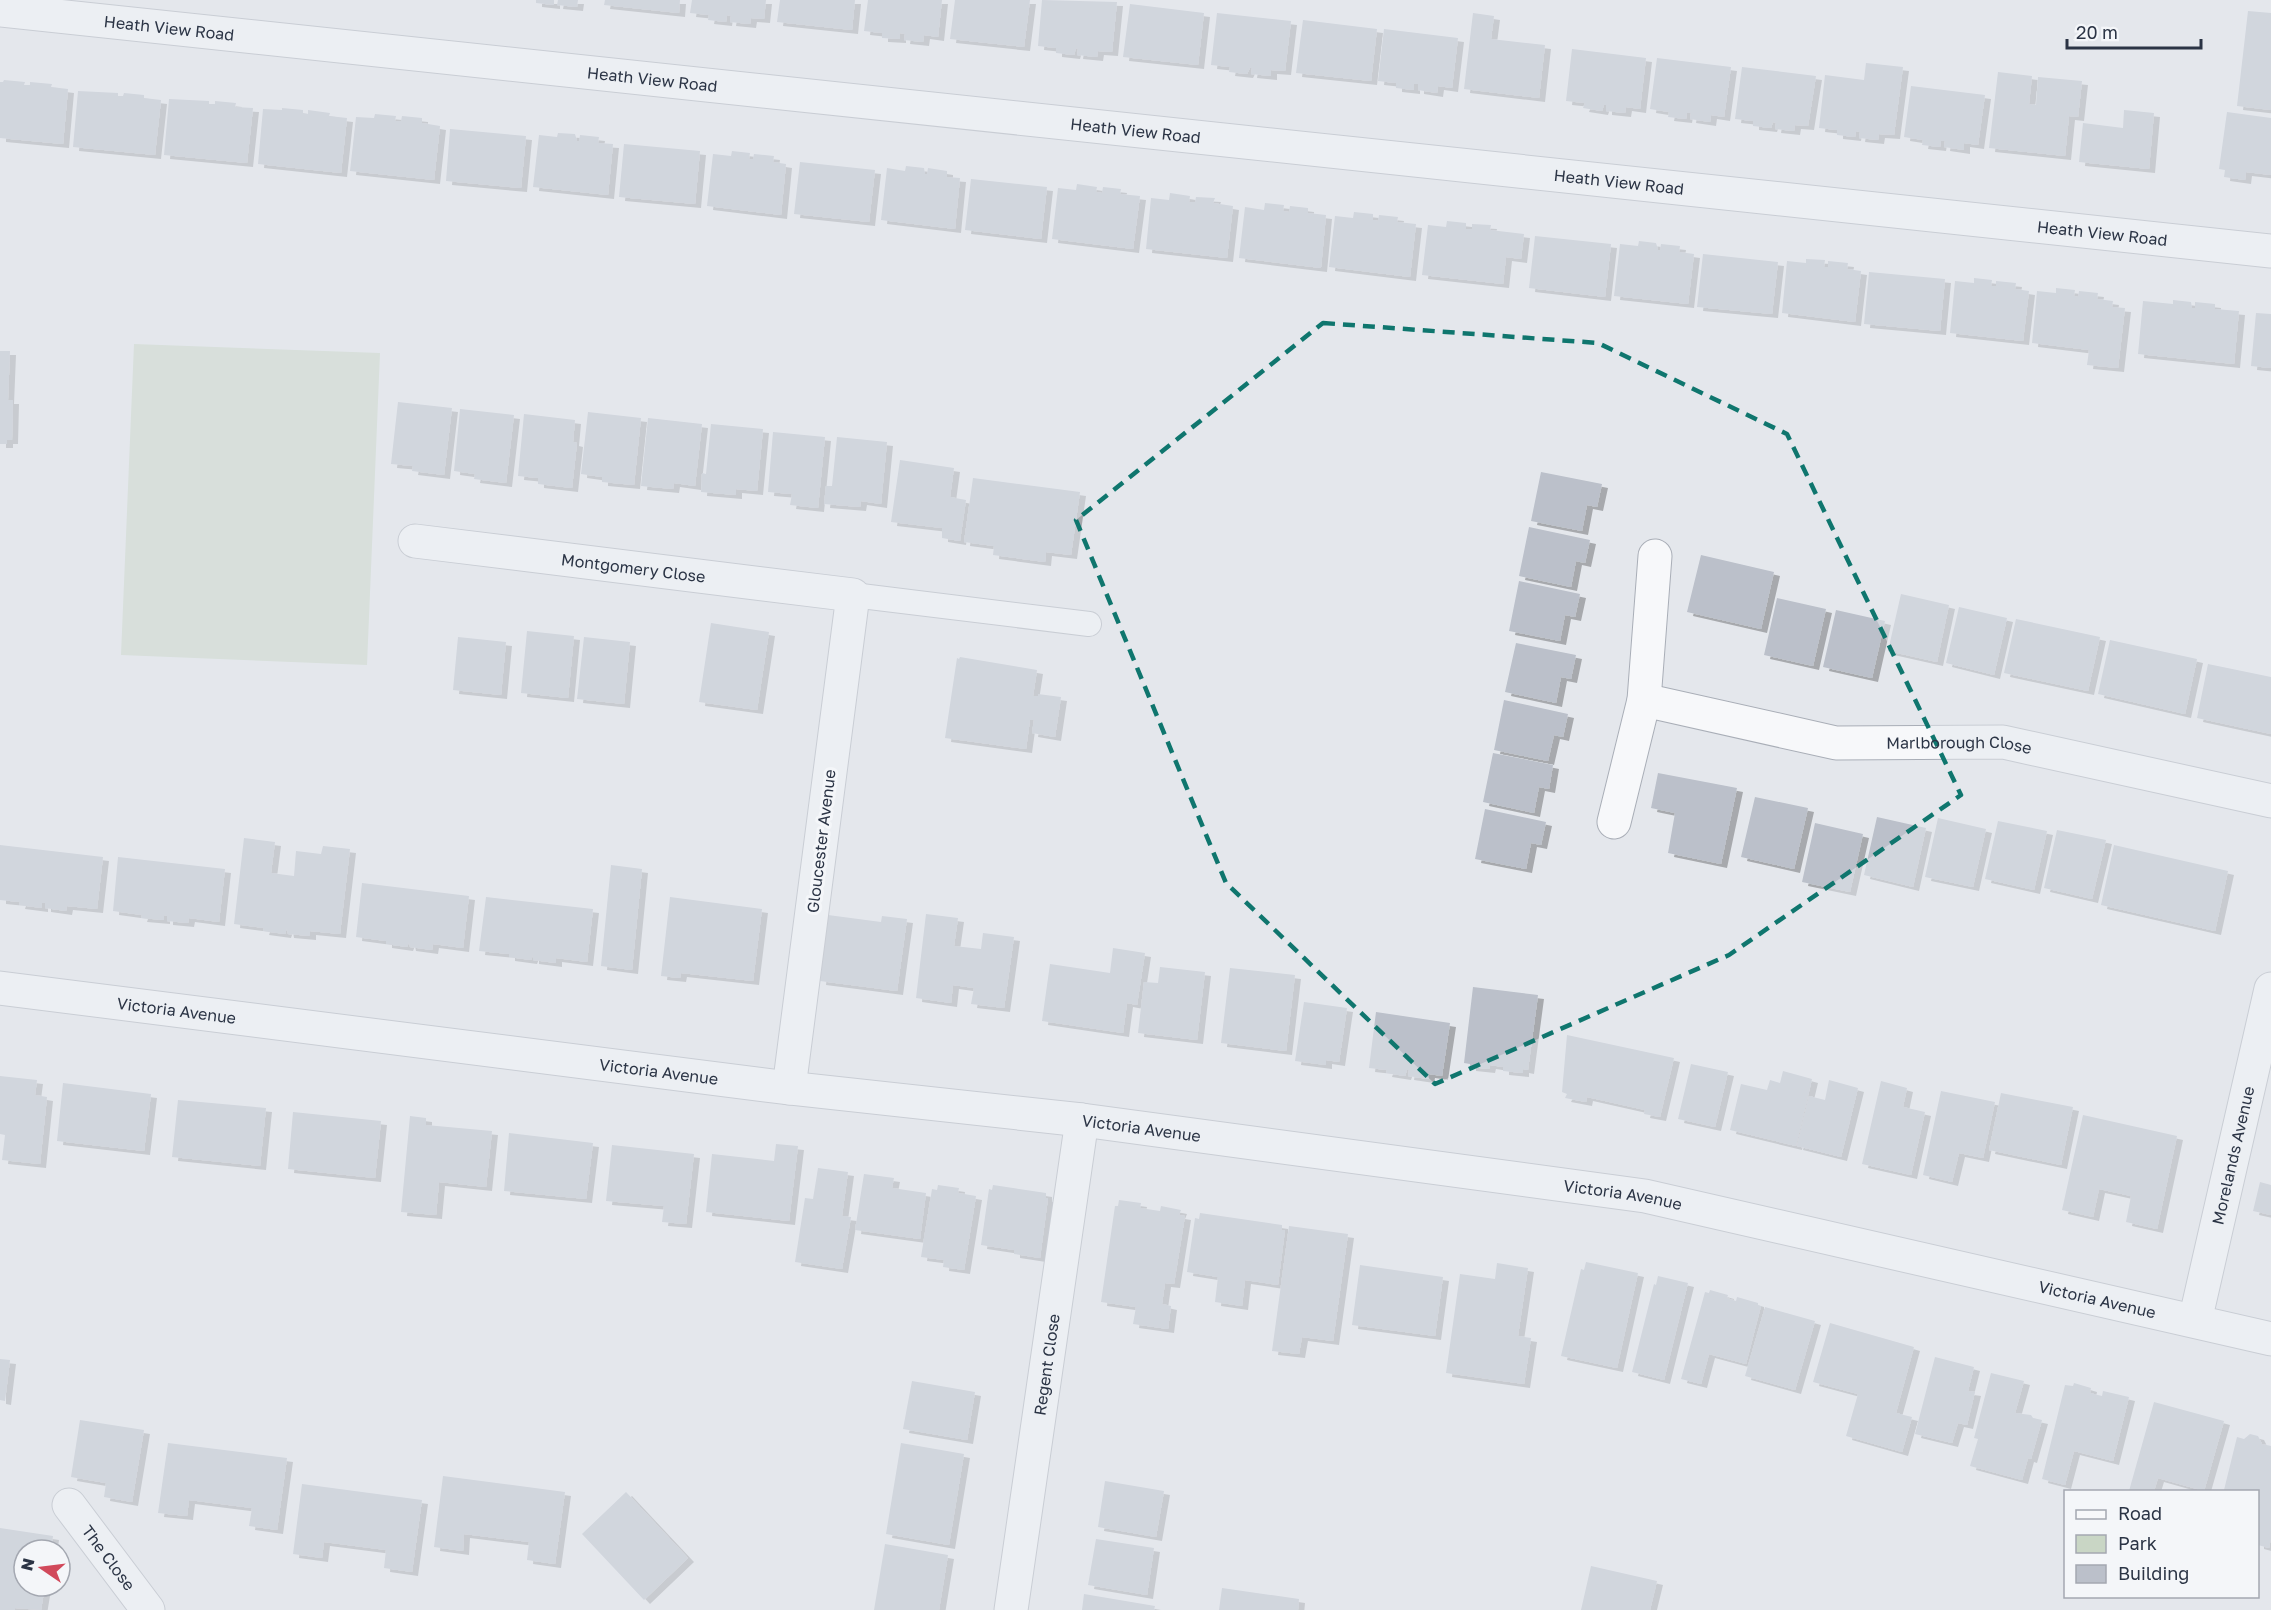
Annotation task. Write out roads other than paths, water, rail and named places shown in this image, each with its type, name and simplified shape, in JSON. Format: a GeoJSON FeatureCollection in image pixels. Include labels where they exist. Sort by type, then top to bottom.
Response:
{"type":"FeatureCollection","features":[{"type":"Feature","properties":{"kind":"street","name":"Heath View Road"},"geometry":{"type":"LineString","coordinates":[[0,10],[2271,251]]}},
{"type":"Feature","properties":{"kind":"street","name":"Montgomery Close"},"geometry":{"type":"LineString","coordinates":[[415,541],[853,595]]}},
{"type":"Feature","properties":{"kind":"street"},"geometry":{"type":"LineString","coordinates":[[1614,822],[1644,700],[1656,556]]}},
{"type":"Feature","properties":{"kind":"street","name":"Gloucester Avenue"},"geometry":{"type":"LineString","coordinates":[[789,1088],[853,595]]}},
{"type":"Feature","properties":{"kind":"street","name":"Marlborough Close"},"geometry":{"type":"LineString","coordinates":[[1644,700],[1836,743],[2003,742],[2271,801]]}},
{"type":"Feature","properties":{"kind":"street","name":"Victoria Avenue"},"geometry":{"type":"LineString","coordinates":[[0,988],[789,1088],[1082,1120],[1645,1196],[2271,1340]]}},
{"type":"Feature","properties":{"kind":"street","name":"Morelands Avenue"},"geometry":{"type":"LineString","coordinates":[[2195,1321],[2271,989]]}},
{"type":"Feature","properties":{"kind":"street","name":"Regent Close"},"geometry":{"type":"LineString","coordinates":[[1011,1610],[1082,1120]]}},
{"type":"Feature","properties":{"kind":"street","name":"The Close"},"geometry":{"type":"LineString","coordinates":[[69,1505],[148,1610]]}},
{"type":"Feature","properties":{"kind":"lane"},"geometry":{"type":"LineString","coordinates":[[853,595],[1089,624]]}}]}
